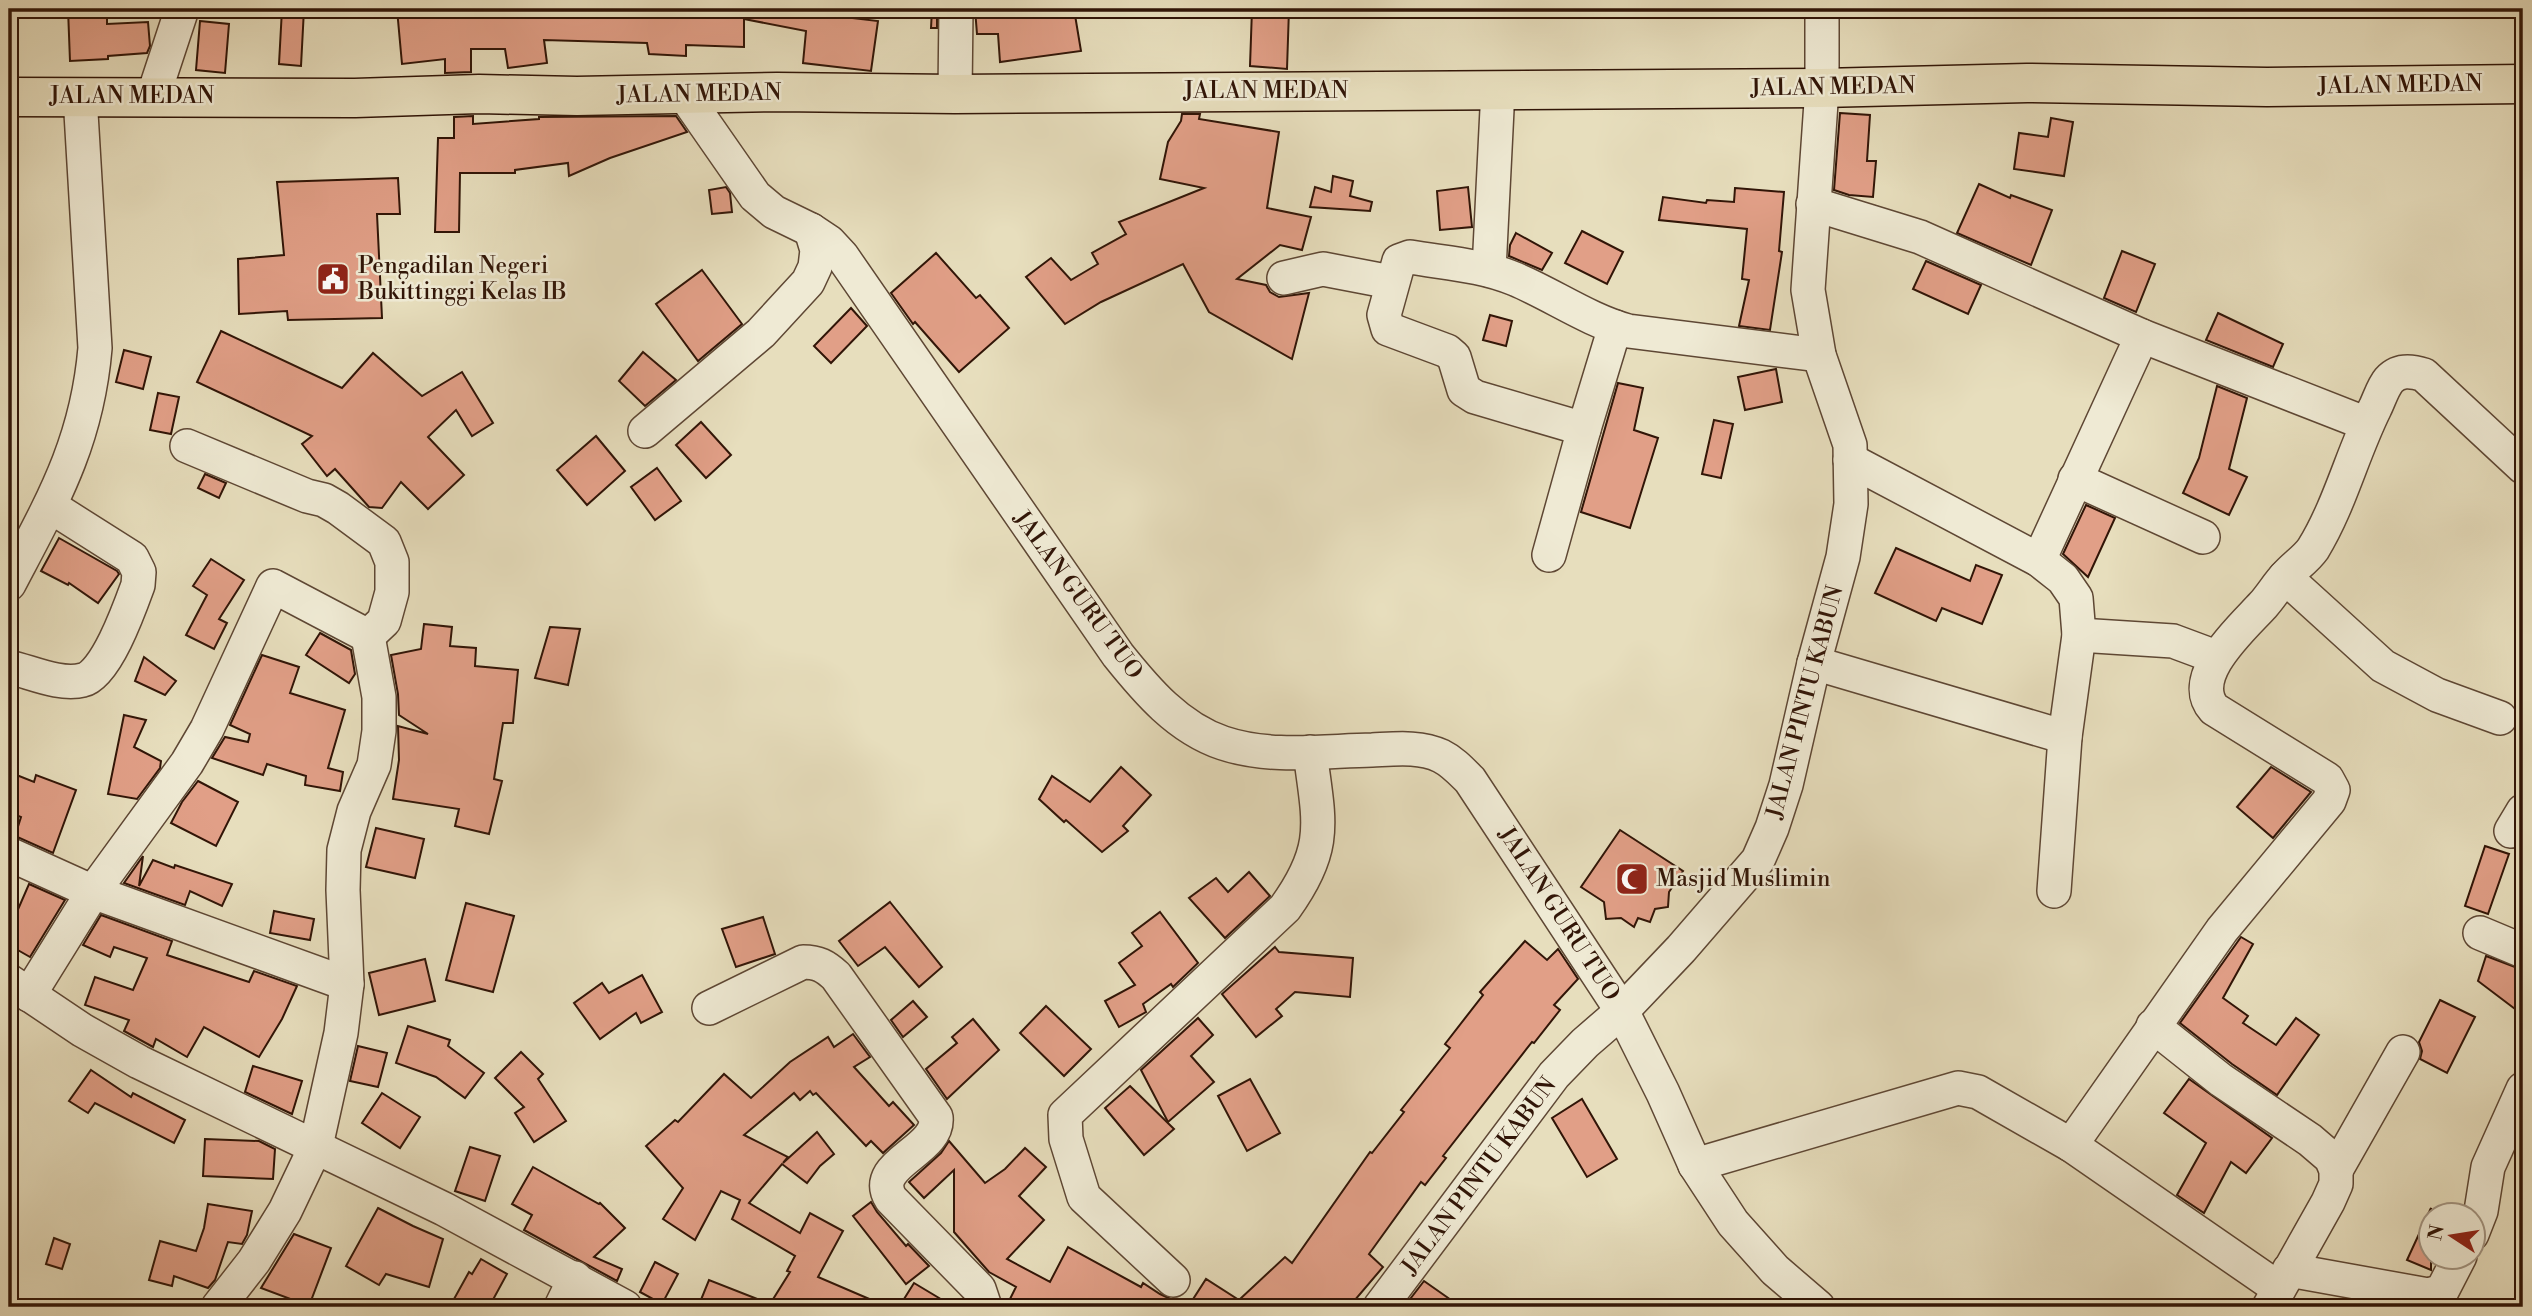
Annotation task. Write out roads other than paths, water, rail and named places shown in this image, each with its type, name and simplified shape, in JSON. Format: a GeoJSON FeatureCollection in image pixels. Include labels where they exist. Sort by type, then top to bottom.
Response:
{"type":"FeatureCollection","features":[{"type":"Feature","properties":{"kind":"main road","name":"JALAN MEDAN"},"geometry":{"type":"LineString","coordinates":[[9,97],[355,98],[480,94],[577,96],[777,92],[955,94],[1822,88],[2027,83],[2267,87],[2523,84]]}},
{"type":"Feature","properties":{"kind":"street"},"geometry":{"type":"LineString","coordinates":[[153,97],[182,9]]}},
{"type":"Feature","properties":{"kind":"street"},"geometry":{"type":"LineString","coordinates":[[955,94],[956,9]]}},
{"type":"Feature","properties":{"kind":"street","name":"JALAN PINTU KABUN"},"geometry":{"type":"LineString","coordinates":[[1380,1307],[1554,1075],[1622,1011],[1681,949],[1758,860],[1772,828],[1786,785],[1814,663],[1843,558],[1851,504],[1850,445],[1819,355],[1808,290],[1822,88],[1822,9]]}},
{"type":"Feature","properties":{"kind":"street"},"geometry":{"type":"LineString","coordinates":[[1489,270],[1498,89]]}},
{"type":"Feature","properties":{"kind":"street","name":"JALAN GURU TUO"},"geometry":{"type":"LineString","coordinates":[[684,94],[755,196],[774,212],[829,242],[842,256],[1118,655],[1167,710],[1199,732],[1222,743],[1278,753],[1417,749],[1440,755],[1470,780],[1622,1011],[1663,1093],[1695,1166],[1733,1223],[1805,1303]]}},
{"type":"Feature","properties":{"kind":"street"},"geometry":{"type":"LineString","coordinates":[[9,584],[67,470],[92,384],[95,348],[80,96]]}},
{"type":"Feature","properties":{"kind":"street"},"geometry":{"type":"LineString","coordinates":[[1813,204],[1920,237],[2142,336],[2367,424]]}},
{"type":"Feature","properties":{"kind":"street"},"geometry":{"type":"LineString","coordinates":[[645,431],[761,333],[808,282],[815,267],[817,250],[811,230]]}},
{"type":"Feature","properties":{"kind":"street"},"geometry":{"type":"LineString","coordinates":[[1584,429],[1475,397],[1464,390],[1454,356],[1388,329],[1384,315],[1396,263],[1410,257],[1489,270],[1515,279],[1615,327],[1819,355]]}},
{"type":"Feature","properties":{"kind":"street"},"geometry":{"type":"LineString","coordinates":[[1284,278],[1324,269],[1391,282]]}},
{"type":"Feature","properties":{"kind":"street"},"geometry":{"type":"LineString","coordinates":[[1549,555],[1615,327]]}},
{"type":"Feature","properties":{"kind":"street"},"geometry":{"type":"LineString","coordinates":[[2039,560],[2142,336]]}},
{"type":"Feature","properties":{"kind":"street"},"geometry":{"type":"LineString","coordinates":[[2071,1145],[2222,930],[2329,801],[2333,790],[2327,779],[2214,709],[2206,700],[2205,689],[2216,657],[2285,576],[2311,552],[2335,508],[2367,424],[2389,380],[2399,373],[2412,371],[2424,375],[2523,467]]}},
{"type":"Feature","properties":{"kind":"street"},"geometry":{"type":"LineString","coordinates":[[187,446],[307,496],[324,500],[384,542],[392,562],[391,593],[384,621],[368,636]]}},
{"type":"Feature","properties":{"kind":"street"},"geometry":{"type":"LineString","coordinates":[[1850,460],[2039,560],[2063,579],[2077,598],[2079,635],[2065,737],[2054,891]]}},
{"type":"Feature","properties":{"kind":"street"},"geometry":{"type":"LineString","coordinates":[[2075,479],[2203,537]]}},
{"type":"Feature","properties":{"kind":"street"},"geometry":{"type":"LineString","coordinates":[[9,667],[67,681],[92,677],[104,662],[138,585],[139,572],[132,558],[50,506]]}},
{"type":"Feature","properties":{"kind":"street"},"geometry":{"type":"LineString","coordinates":[[2285,576],[2383,666],[2437,695],[2500,718]]}},
{"type":"Feature","properties":{"kind":"street"},"geometry":{"type":"LineString","coordinates":[[368,636],[273,586],[207,729],[187,763],[19,988],[82,1030],[139,1062],[469,1222],[568,1293],[625,1307]]}},
{"type":"Feature","properties":{"kind":"street"},"geometry":{"type":"LineString","coordinates":[[2079,635],[2173,641],[2216,657]]}},
{"type":"Feature","properties":{"kind":"street"},"geometry":{"type":"LineString","coordinates":[[218,1307],[254,1261],[285,1211],[316,1146],[341,1033],[347,985],[344,850],[354,811],[374,765],[379,731],[379,696],[368,636]]}},
{"type":"Feature","properties":{"kind":"street"},"geometry":{"type":"LineString","coordinates":[[1814,663],[2065,737]]}},
{"type":"Feature","properties":{"kind":"street"},"geometry":{"type":"LineString","coordinates":[[1173,1280],[1084,1197],[1066,1139],[1065,1115],[1285,908],[1302,884],[1314,857],[1319,827],[1310,752]]}},
{"type":"Feature","properties":{"kind":"street"},"geometry":{"type":"LineString","coordinates":[[9,854],[93,892],[347,985]]}},
{"type":"Feature","properties":{"kind":"street"},"geometry":{"type":"LineString","coordinates":[[2480,933],[2523,951]]}},
{"type":"Feature","properties":{"kind":"street"},"geometry":{"type":"LineString","coordinates":[[709,1008],[803,962],[816,962],[836,976],[936,1117],[937,1126],[931,1136],[891,1172],[886,1182],[886,1192],[979,1289],[985,1307]]}},
{"type":"Feature","properties":{"kind":"street"},"geometry":{"type":"LineString","coordinates":[[2153,1026],[2221,1080],[2331,1158],[2336,1170],[2336,1184],[2279,1288]]}},
{"type":"Feature","properties":{"kind":"street"},"geometry":{"type":"LineString","coordinates":[[2336,1170],[2403,1052]]}},
{"type":"Feature","properties":{"kind":"street"},"geometry":{"type":"LineString","coordinates":[[1695,1166],[1958,1088],[1978,1091],[2071,1145],[2279,1288],[2428,1295],[2442,1291],[2453,1270]]}},
{"type":"Feature","properties":{"kind":"street"},"geometry":{"type":"LineString","coordinates":[[2483,1200],[2488,1167],[2523,1089]]}},
{"type":"Feature","properties":{"kind":"place","name":"Pengadilan Negeri Bukittinggi Kelas IB"},"geometry":{"type":"Point","coordinates":[333,279]}},
{"type":"Feature","properties":{"kind":"place","name":"Masjid Muslimin"},"geometry":{"type":"Point","coordinates":[1632,879]}}]}
